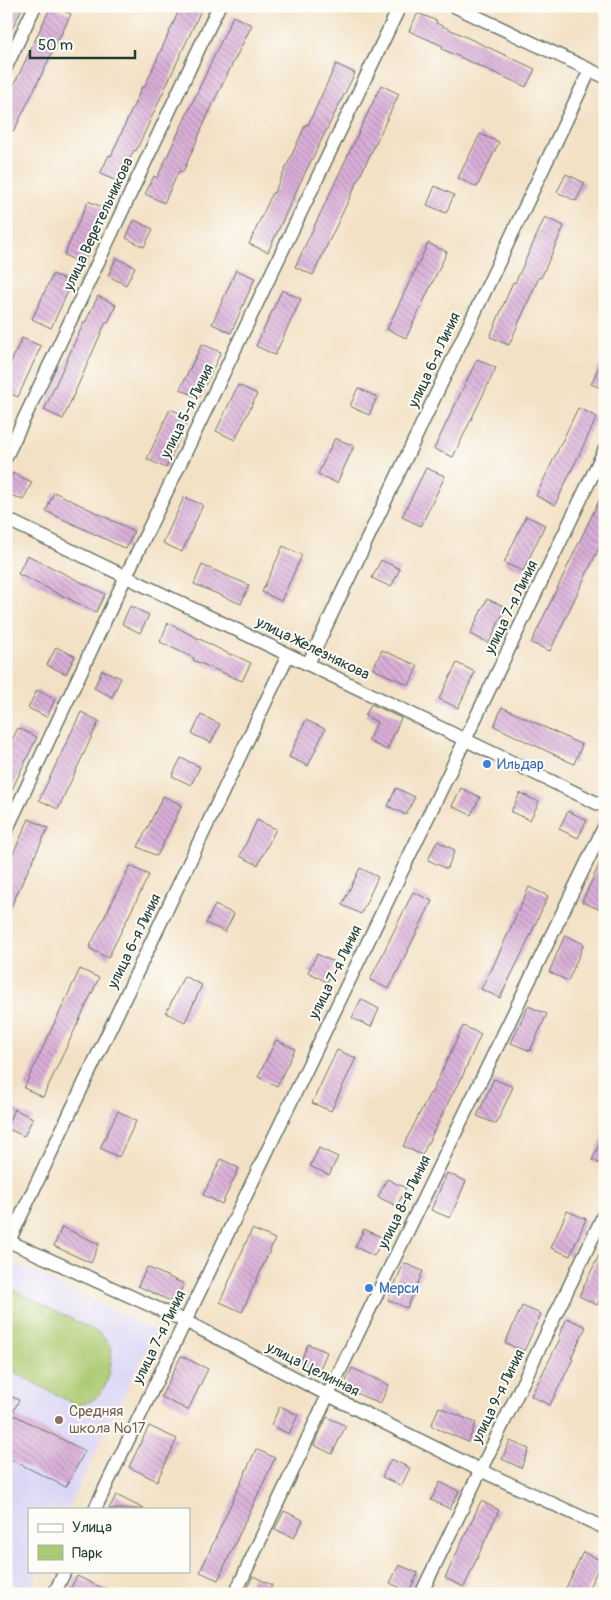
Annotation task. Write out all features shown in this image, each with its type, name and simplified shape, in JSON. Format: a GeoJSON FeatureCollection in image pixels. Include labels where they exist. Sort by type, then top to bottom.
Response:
{"type":"FeatureCollection","features":[{"type":"Feature","properties":{"kind":"street"},"geometry":{"type":"LineString","coordinates":[[6,67],[35,6]]}},
{"type":"Feature","properties":{"kind":"street","name":"улица Веретельникова"},"geometry":{"type":"LineString","coordinates":[[6,457],[219,6]]}},
{"type":"Feature","properties":{"kind":"street","name":"улица 5-я Линия"},"geometry":{"type":"LineString","coordinates":[[6,831],[126,576],[400,6]]}},
{"type":"Feature","properties":{"kind":"street"},"geometry":{"type":"LineString","coordinates":[[454,6],[605,77]]}},
{"type":"Feature","properties":{"kind":"street","name":"улица 6-я Линия"},"geometry":{"type":"LineString","coordinates":[[308,664],[590,70]]}},
{"type":"Feature","properties":{"kind":"street","name":"улица 7-я Линия"},"geometry":{"type":"LineString","coordinates":[[95,1508],[605,449]]}},
{"type":"Feature","properties":{"kind":"street","name":"улица Железнякова"},"geometry":{"type":"LineString","coordinates":[[6,518],[605,807]]}},
{"type":"Feature","properties":{"kind":"street","name":"улица 6-я Линия"},"geometry":{"type":"LineString","coordinates":[[7,1240],[288,655]]}},
{"type":"Feature","properties":{"kind":"street","name":"улица 8-я Линия"},"geometry":{"type":"LineString","coordinates":[[235,1594],[328,1395],[605,825]]}},
{"type":"Feature","properties":{"kind":"street","name":"улица 9-я Линия"},"geometry":{"type":"LineString","coordinates":[[421,1594],[605,1212]]}},
{"type":"Feature","properties":{"kind":"street","name":"улица Целинная"},"geometry":{"type":"LineString","coordinates":[[7,1240],[185,1321],[328,1395],[480,1470],[605,1528]]}},
{"type":"Feature","properties":{"kind":"street"},"geometry":{"type":"LineString","coordinates":[[54,1594],[65,1572]]}},
{"type":"Feature","properties":{"kind":"shaded area","name":"Средняя школа №17"},"geometry":{"type":"Polygon","coordinates":[[[6,1259],[155,1331],[68,1508],[28,1508],[28,1572],[38,1572],[28,1592],[6,1581],[6,1259]]]}},
{"type":"Feature","properties":{"kind":"green space"},"geometry":{"type":"Polygon","coordinates":[[[6,1286],[101,1334],[112,1348],[109,1376],[99,1394],[92,1400],[76,1405],[6,1368],[6,1286]]]}},
{"type":"Feature","properties":{"kind":"building"},"geometry":{"type":"Polygon","coordinates":[[[6,6],[23,6],[6,42],[6,6]]]}},
{"type":"Feature","properties":{"kind":"building"},"geometry":{"type":"Polygon","coordinates":[[[51,6],[71,14],[14,131],[6,128],[6,102],[51,6]]]}},
{"type":"Feature","properties":{"kind":"building"},"geometry":{"type":"Polygon","coordinates":[[[181,6],[203,6],[136,151],[134,150],[119,182],[100,174],[109,155],[111,156],[142,87],[144,88],[181,6]]]}},
{"type":"Feature","properties":{"kind":"building"},"geometry":{"type":"Polygon","coordinates":[[[418,13],[535,69],[526,87],[442,49],[443,46],[409,31],[418,13]]]}},
{"type":"Feature","properties":{"kind":"building"},"geometry":{"type":"Polygon","coordinates":[[[233,16],[252,25],[214,101],[183,172],[179,171],[164,203],[145,194],[154,176],[157,178],[233,16]]]}},
{"type":"Feature","properties":{"kind":"building"},"geometry":{"type":"Polygon","coordinates":[[[336,64],[355,73],[268,252],[249,244],[306,124],[308,125],[336,64]]]}},
{"type":"Feature","properties":{"kind":"building"},"geometry":{"type":"Polygon","coordinates":[[[381,85],[399,94],[313,275],[295,267],[381,85]]]}},
{"type":"Feature","properties":{"kind":"building"},"geometry":{"type":"Polygon","coordinates":[[[480,134],[499,142],[477,187],[458,178],[480,134]]]}},
{"type":"Feature","properties":{"kind":"building"},"geometry":{"type":"Polygon","coordinates":[[[566,174],[585,183],[576,201],[557,192],[566,174]]]}},
{"type":"Feature","properties":{"kind":"building"},"geometry":{"type":"Polygon","coordinates":[[[435,186],[454,195],[446,213],[427,205],[435,186]]]}},
{"type":"Feature","properties":{"kind":"building"},"geometry":{"type":"Polygon","coordinates":[[[88,201],[107,209],[83,264],[64,255],[88,201]]]}},
{"type":"Feature","properties":{"kind":"building"},"geometry":{"type":"Polygon","coordinates":[[[545,217],[564,226],[509,345],[490,337],[513,282],[515,283],[545,217]]]}},
{"type":"Feature","properties":{"kind":"building"},"geometry":{"type":"Polygon","coordinates":[[[134,220],[153,229],[144,247],[126,238],[134,220]]]}},
{"type":"Feature","properties":{"kind":"building"},"geometry":{"type":"Polygon","coordinates":[[[428,243],[447,252],[406,338],[387,329],[428,243]]]}},
{"type":"Feature","properties":{"kind":"building"},"geometry":{"type":"Polygon","coordinates":[[[116,258],[135,267],[126,285],[108,276],[116,258]]]}},
{"type":"Feature","properties":{"kind":"building"},"geometry":{"type":"Polygon","coordinates":[[[236,270],[255,278],[231,333],[212,324],[236,270]]]}},
{"type":"Feature","properties":{"kind":"building"},"geometry":{"type":"Polygon","coordinates":[[[53,274],[72,283],[51,328],[32,319],[53,274]]]}},
{"type":"Feature","properties":{"kind":"building"},"geometry":{"type":"Polygon","coordinates":[[[282,290],[301,299],[275,355],[256,346],[282,290]]]}},
{"type":"Feature","properties":{"kind":"building"},"geometry":{"type":"Polygon","coordinates":[[[98,296],[116,305],[108,323],[106,322],[63,419],[44,410],[84,322],[98,296]]]}},
{"type":"Feature","properties":{"kind":"building"},"geometry":{"type":"Polygon","coordinates":[[[22,338],[41,346],[18,397],[6,392],[6,373],[22,338]]]}},
{"type":"Feature","properties":{"kind":"building"},"geometry":{"type":"Polygon","coordinates":[[[202,344],[221,352],[199,398],[180,389],[202,344]]]}},
{"type":"Feature","properties":{"kind":"building"},"geometry":{"type":"Polygon","coordinates":[[[605,354],[605,390],[591,384],[605,354]]]}},
{"type":"Feature","properties":{"kind":"building"},"geometry":{"type":"Polygon","coordinates":[[[477,359],[496,368],[453,457],[434,449],[477,359]]]}},
{"type":"Feature","properties":{"kind":"building"},"geometry":{"type":"Polygon","coordinates":[[[238,385],[257,394],[235,440],[216,431],[238,385]]]}},
{"type":"Feature","properties":{"kind":"building"},"geometry":{"type":"Polygon","coordinates":[[[358,388],[377,397],[369,415],[350,406],[358,388]]]}},
{"type":"Feature","properties":{"kind":"building"},"geometry":{"type":"Polygon","coordinates":[[[578,408],[597,417],[555,505],[536,496],[578,408]]]}},
{"type":"Feature","properties":{"kind":"building"},"geometry":{"type":"Polygon","coordinates":[[[170,409],[189,417],[166,468],[147,459],[170,409]]]}},
{"type":"Feature","properties":{"kind":"building"},"geometry":{"type":"Polygon","coordinates":[[[335,438],[354,446],[337,483],[318,474],[335,438]]]}},
{"type":"Feature","properties":{"kind":"building"},"geometry":{"type":"Polygon","coordinates":[[[426,468],[445,476],[421,526],[402,517],[426,468]]]}},
{"type":"Feature","properties":{"kind":"building"},"geometry":{"type":"Polygon","coordinates":[[[13,473],[32,482],[23,500],[6,493],[6,487],[13,473]]]}},
{"type":"Feature","properties":{"kind":"building"},"geometry":{"type":"Polygon","coordinates":[[[605,488],[605,535],[550,651],[531,643],[605,488]]]}},
{"type":"Feature","properties":{"kind":"building"},"geometry":{"type":"Polygon","coordinates":[[[54,492],[134,531],[126,549],[46,511],[54,492]]]}},
{"type":"Feature","properties":{"kind":"building"},"geometry":{"type":"Polygon","coordinates":[[[184,497],[203,505],[182,552],[163,543],[184,497]]]}},
{"type":"Feature","properties":{"kind":"building"},"geometry":{"type":"Polygon","coordinates":[[[526,516],[545,525],[523,571],[504,563],[526,516]]]}},
{"type":"Feature","properties":{"kind":"building"},"geometry":{"type":"Polygon","coordinates":[[[283,546],[302,555],[281,601],[262,592],[283,546]]]}},
{"type":"Feature","properties":{"kind":"building"},"geometry":{"type":"Polygon","coordinates":[[[27,555],[105,594],[96,612],[18,574],[27,555]]]}},
{"type":"Feature","properties":{"kind":"building"},"geometry":{"type":"Polygon","coordinates":[[[381,560],[400,569],[391,587],[372,578],[381,560]]]}},
{"type":"Feature","properties":{"kind":"building"},"geometry":{"type":"Polygon","coordinates":[[[202,565],[249,585],[241,604],[194,584],[202,565]]]}},
{"type":"Feature","properties":{"kind":"building"},"geometry":{"type":"Polygon","coordinates":[[[487,599],[506,607],[489,643],[470,634],[487,599]]]}},
{"type":"Feature","properties":{"kind":"building"},"geometry":{"type":"Polygon","coordinates":[[[130,606],[149,615],[140,633],[122,624],[130,606]]]}},
{"type":"Feature","properties":{"kind":"building"},"geometry":{"type":"Polygon","coordinates":[[[168,623],[251,663],[242,681],[193,660],[194,658],[160,642],[168,623]]]}},
{"type":"Feature","properties":{"kind":"building"},"geometry":{"type":"Polygon","coordinates":[[[56,647],[75,656],[66,674],[47,665],[56,647]]]}},
{"type":"Feature","properties":{"kind":"building"},"geometry":{"type":"Polygon","coordinates":[[[382,650],[418,666],[409,685],[373,669],[382,650]]]}},
{"type":"Feature","properties":{"kind":"building"},"geometry":{"type":"Polygon","coordinates":[[[457,663],[475,672],[458,708],[439,699],[457,663]]]}},
{"type":"Feature","properties":{"kind":"building"},"geometry":{"type":"Polygon","coordinates":[[[102,670],[121,678],[112,697],[94,688],[102,670]]]}},
{"type":"Feature","properties":{"kind":"building"},"geometry":{"type":"Polygon","coordinates":[[[37,690],[55,699],[47,717],[28,708],[37,690]]]}},
{"type":"Feature","properties":{"kind":"building"},"geometry":{"type":"Polygon","coordinates":[[[371,704],[401,718],[387,750],[368,741],[377,722],[365,716],[371,704]]]}},
{"type":"Feature","properties":{"kind":"building"},"geometry":{"type":"Polygon","coordinates":[[[502,707],[582,745],[574,764],[494,726],[502,707]]]}},
{"type":"Feature","properties":{"kind":"building"},"geometry":{"type":"Polygon","coordinates":[[[81,712],[99,721],[58,809],[39,800],[81,712]]]}},
{"type":"Feature","properties":{"kind":"building"},"geometry":{"type":"Polygon","coordinates":[[[201,715],[220,724],[211,743],[192,734],[201,715]]]}},
{"type":"Feature","properties":{"kind":"building"},"geometry":{"type":"Polygon","coordinates":[[[306,720],[325,729],[308,766],[289,757],[306,720]]]}},
{"type":"Feature","properties":{"kind":"building"},"geometry":{"type":"Polygon","coordinates":[[[18,728],[37,737],[6,802],[6,752],[18,728]]]}},
{"type":"Feature","properties":{"kind":"building"},"geometry":{"type":"Polygon","coordinates":[[[181,758],[200,767],[191,785],[172,776],[181,758]]]}},
{"type":"Feature","properties":{"kind":"building"},"geometry":{"type":"Polygon","coordinates":[[[396,788],[415,797],[406,815],[388,806],[396,788]]]}},
{"type":"Feature","properties":{"kind":"building"},"geometry":{"type":"Polygon","coordinates":[[[461,788],[480,797],[471,815],[452,806],[461,788]]]}},
{"type":"Feature","properties":{"kind":"building"},"geometry":{"type":"Polygon","coordinates":[[[520,793],[539,802],[530,820],[511,812],[520,793]]]}},
{"type":"Feature","properties":{"kind":"building"},"geometry":{"type":"Polygon","coordinates":[[[163,796],[182,805],[157,856],[138,847],[163,796]]]}},
{"type":"Feature","properties":{"kind":"building"},"geometry":{"type":"Polygon","coordinates":[[[568,811],[587,820],[578,838],[559,829],[568,811]]]}},
{"type":"Feature","properties":{"kind":"building"},"geometry":{"type":"Polygon","coordinates":[[[29,819],[48,828],[6,917],[6,869],[29,819]]]}},
{"type":"Feature","properties":{"kind":"building"},"geometry":{"type":"Polygon","coordinates":[[[257,820],[276,829],[258,865],[240,856],[257,820]]]}},
{"type":"Feature","properties":{"kind":"building"},"geometry":{"type":"Polygon","coordinates":[[[437,841],[455,850],[447,869],[428,860],[437,841]]]}},
{"type":"Feature","properties":{"kind":"building"},"geometry":{"type":"Polygon","coordinates":[[[605,852],[605,903],[601,910],[582,902],[605,852]]]}},
{"type":"Feature","properties":{"kind":"building"},"geometry":{"type":"Polygon","coordinates":[[[130,866],[149,875],[108,958],[89,948],[130,866]]]}},
{"type":"Feature","properties":{"kind":"building"},"geometry":{"type":"Polygon","coordinates":[[[360,868],[378,877],[361,914],[342,905],[360,868]]]}},
{"type":"Feature","properties":{"kind":"building"},"geometry":{"type":"Polygon","coordinates":[[[529,887],[548,896],[500,998],[481,989],[529,887]]]}},
{"type":"Feature","properties":{"kind":"building"},"geometry":{"type":"Polygon","coordinates":[[[413,892],[432,901],[389,989],[370,980],[413,892]]]}},
{"type":"Feature","properties":{"kind":"building"},"geometry":{"type":"Polygon","coordinates":[[[215,905],[234,914],[225,932],[206,923],[215,905]]]}},
{"type":"Feature","properties":{"kind":"building"},"geometry":{"type":"Polygon","coordinates":[[[565,935],[584,944],[568,981],[549,972],[565,935]]]}},
{"type":"Feature","properties":{"kind":"building"},"geometry":{"type":"Polygon","coordinates":[[[317,954],[336,963],[327,982],[308,972],[317,954]]]}},
{"type":"Feature","properties":{"kind":"building"},"geometry":{"type":"Polygon","coordinates":[[[80,969],[99,978],[43,1097],[24,1088],[80,969]]]}},
{"type":"Feature","properties":{"kind":"building"},"geometry":{"type":"Polygon","coordinates":[[[184,976],[202,985],[185,1022],[166,1013],[184,976]]]}},
{"type":"Feature","properties":{"kind":"building"},"geometry":{"type":"Polygon","coordinates":[[[361,999],[379,1009],[371,1027],[352,1018],[361,999]]]}},
{"type":"Feature","properties":{"kind":"building"},"geometry":{"type":"Polygon","coordinates":[[[528,1006],[547,1014],[530,1051],[511,1043],[528,1006]]]}},
{"type":"Feature","properties":{"kind":"building"},"geometry":{"type":"Polygon","coordinates":[[[463,1026],[481,1034],[458,1086],[422,1155],[403,1146],[431,1094],[463,1026]]]}},
{"type":"Feature","properties":{"kind":"building"},"geometry":{"type":"Polygon","coordinates":[[[276,1040],[295,1049],[277,1086],[258,1077],[276,1040]]]}},
{"type":"Feature","properties":{"kind":"building"},"geometry":{"type":"Polygon","coordinates":[[[337,1050],[356,1058],[331,1111],[312,1103],[337,1050]]]}},
{"type":"Feature","properties":{"kind":"building"},"geometry":{"type":"Polygon","coordinates":[[[494,1079],[513,1087],[496,1124],[477,1116],[494,1079]]]}},
{"type":"Feature","properties":{"kind":"building"},"geometry":{"type":"Polygon","coordinates":[[[14,1109],[33,1118],[24,1136],[6,1128],[14,1109]]]}},
{"type":"Feature","properties":{"kind":"building"},"geometry":{"type":"Polygon","coordinates":[[[118,1111],[136,1121],[119,1157],[100,1148],[118,1111]]]}},
{"type":"Feature","properties":{"kind":"building"},"geometry":{"type":"Polygon","coordinates":[[[605,1133],[605,1166],[592,1160],[605,1133]]]}},
{"type":"Feature","properties":{"kind":"building"},"geometry":{"type":"Polygon","coordinates":[[[319,1148],[338,1157],[329,1175],[310,1166],[319,1148]]]}},
{"type":"Feature","properties":{"kind":"building"},"geometry":{"type":"Polygon","coordinates":[[[221,1159],[239,1168],[222,1204],[203,1195],[221,1159]]]}},
{"type":"Feature","properties":{"kind":"building"},"geometry":{"type":"Polygon","coordinates":[[[447,1173],[466,1181],[450,1218],[431,1210],[447,1173]]]}},
{"type":"Feature","properties":{"kind":"building"},"geometry":{"type":"Polygon","coordinates":[[[387,1179],[406,1188],[397,1206],[378,1197],[387,1179]]]}},
{"type":"Feature","properties":{"kind":"building"},"geometry":{"type":"Polygon","coordinates":[[[567,1211],[586,1219],[570,1256],[551,1248],[567,1211]]]}},
{"type":"Feature","properties":{"kind":"building"},"geometry":{"type":"Polygon","coordinates":[[[62,1227],[99,1244],[91,1263],[54,1246],[62,1227]]]}},
{"type":"Feature","properties":{"kind":"building"},"geometry":{"type":"Polygon","coordinates":[[[252,1229],[275,1239],[242,1312],[220,1302],[252,1229]]]}},
{"type":"Feature","properties":{"kind":"building"},"geometry":{"type":"Polygon","coordinates":[[[364,1229],[383,1238],[374,1256],[355,1247],[364,1229]]]}},
{"type":"Feature","properties":{"kind":"building"},"geometry":{"type":"Polygon","coordinates":[[[605,1243],[605,1289],[597,1305],[579,1296],[605,1243]]]}},
{"type":"Feature","properties":{"kind":"building"},"geometry":{"type":"Polygon","coordinates":[[[404,1263],[423,1271],[407,1308],[388,1300],[404,1263]]]}},
{"type":"Feature","properties":{"kind":"building"},"geometry":{"type":"Polygon","coordinates":[[[147,1267],[184,1284],[175,1303],[138,1286],[147,1267]]]}},
{"type":"Feature","properties":{"kind":"building"},"geometry":{"type":"Polygon","coordinates":[[[522,1306],[541,1314],[524,1351],[505,1343],[522,1306]]]}},
{"type":"Feature","properties":{"kind":"building"},"geometry":{"type":"Polygon","coordinates":[[[567,1318],[586,1327],[571,1358],[573,1359],[550,1405],[531,1396],[561,1337],[559,1336],[567,1318]]]}},
{"type":"Feature","properties":{"kind":"building"},"geometry":{"type":"Polygon","coordinates":[[[308,1344],[327,1352],[319,1371],[300,1362],[308,1344]]]}},
{"type":"Feature","properties":{"kind":"building"},"geometry":{"type":"Polygon","coordinates":[[[181,1356],[208,1369],[188,1410],[161,1397],[181,1356]]]}},
{"type":"Feature","properties":{"kind":"building"},"geometry":{"type":"Polygon","coordinates":[[[352,1368],[389,1385],[380,1404],[343,1387],[352,1368]]]}},
{"type":"Feature","properties":{"kind":"building","name":"Средняя школа №17"},"geometry":{"type":"Polygon","coordinates":[[[6,1394],[19,1400],[12,1414],[85,1451],[66,1487],[6,1457],[6,1394]]]}},
{"type":"Feature","properties":{"kind":"building"},"geometry":{"type":"Polygon","coordinates":[[[280,1406],[298,1415],[289,1434],[271,1425],[280,1406]]]}},
{"type":"Feature","properties":{"kind":"building"},"geometry":{"type":"Polygon","coordinates":[[[439,1407],[476,1423],[468,1442],[431,1426],[439,1407]]]}},
{"type":"Feature","properties":{"kind":"building"},"geometry":{"type":"Polygon","coordinates":[[[327,1417],[346,1426],[332,1454],[314,1445],[327,1417]]]}},
{"type":"Feature","properties":{"kind":"building"},"geometry":{"type":"Polygon","coordinates":[[[149,1426],[177,1439],[157,1481],[129,1467],[149,1426]]]}},
{"type":"Feature","properties":{"kind":"building"},"geometry":{"type":"Polygon","coordinates":[[[510,1441],[529,1449],[521,1468],[502,1459],[510,1441]]]}},
{"type":"Feature","properties":{"kind":"building"},"geometry":{"type":"Polygon","coordinates":[[[256,1449],[275,1458],[218,1580],[200,1572],[256,1449]]]}},
{"type":"Feature","properties":{"kind":"building"},"geometry":{"type":"Polygon","coordinates":[[[391,1459],[410,1468],[401,1486],[382,1477],[391,1459]]]}},
{"type":"Feature","properties":{"kind":"building"},"geometry":{"type":"Polygon","coordinates":[[[440,1482],[459,1491],[450,1509],[431,1500],[440,1482]]]}},
{"type":"Feature","properties":{"kind":"building"},"geometry":{"type":"Polygon","coordinates":[[[116,1495],[142,1508],[110,1508],[116,1495]]]}},
{"type":"Feature","properties":{"kind":"building"},"geometry":{"type":"Polygon","coordinates":[[[481,1501],[499,1510],[464,1587],[445,1578],[481,1501]]]}},
{"type":"Feature","properties":{"kind":"building"},"geometry":{"type":"Polygon","coordinates":[[[284,1511],[303,1520],[294,1538],[275,1529],[284,1511]]]}},
{"type":"Feature","properties":{"kind":"building"},"geometry":{"type":"Polygon","coordinates":[[[583,1552],[602,1561],[586,1594],[563,1594],[583,1552]]]}},
{"type":"Feature","properties":{"kind":"building"},"geometry":{"type":"Polygon","coordinates":[[[399,1565],[418,1573],[409,1592],[390,1583],[399,1565]]]}},
{"type":"Feature","properties":{"kind":"building"},"geometry":{"type":"Polygon","coordinates":[[[77,1576],[115,1594],[68,1594],[77,1576]]]}},
{"type":"Feature","properties":{"kind":"building"},"geometry":{"type":"Polygon","coordinates":[[[253,1576],[272,1585],[268,1594],[245,1594],[253,1576]]]}},
{"type":"Feature","properties":{"kind":"place","name":"Ильдар"},"geometry":{"type":"Point","coordinates":[487,764]}},
{"type":"Feature","properties":{"kind":"place","name":"Мерси"},"geometry":{"type":"Point","coordinates":[369,1288]}},
{"type":"Feature","properties":{"kind":"place","name":"Средняя школа №17"},"geometry":{"type":"Point","coordinates":[59,1420]}}]}
